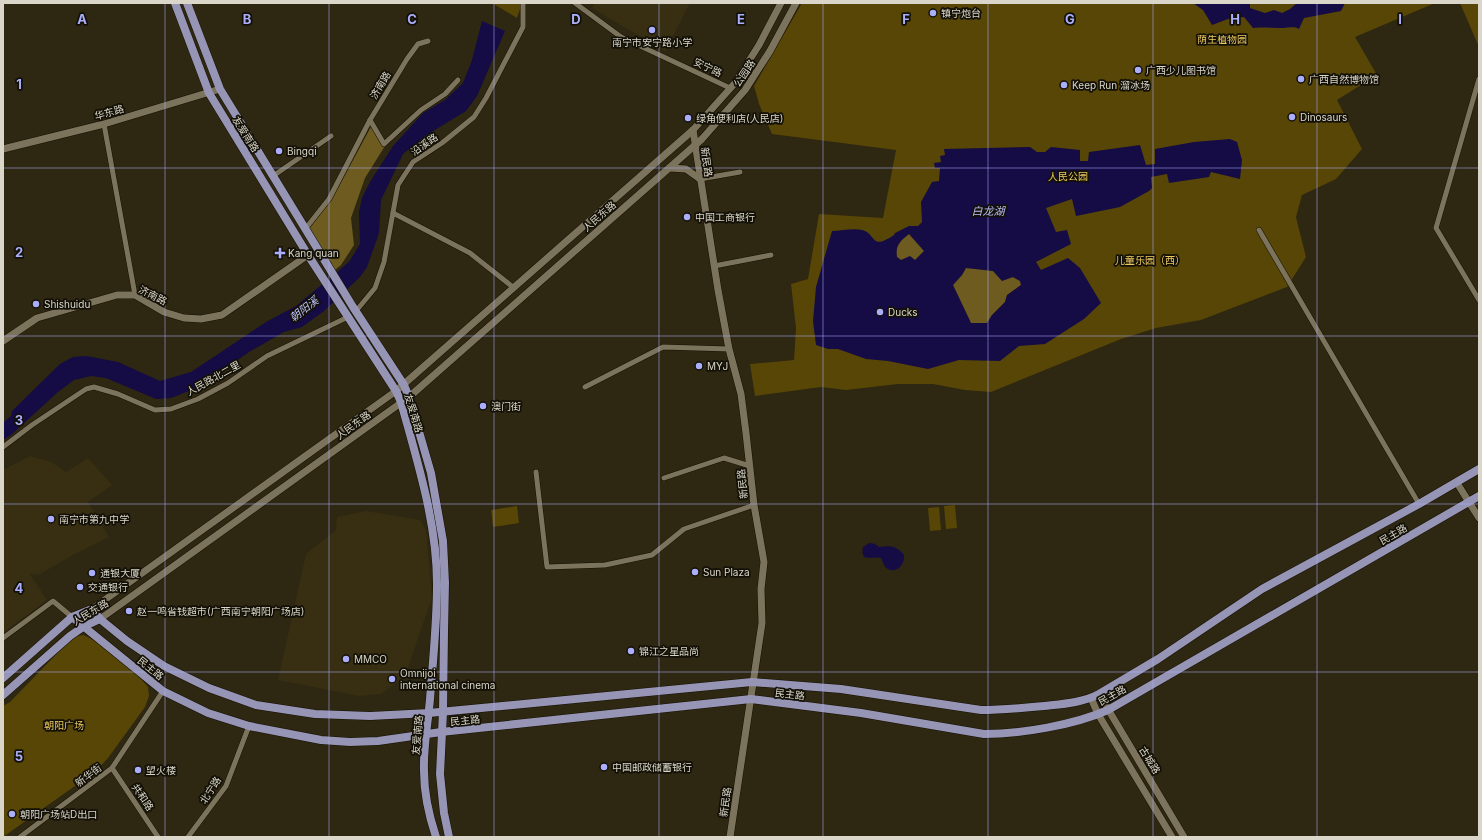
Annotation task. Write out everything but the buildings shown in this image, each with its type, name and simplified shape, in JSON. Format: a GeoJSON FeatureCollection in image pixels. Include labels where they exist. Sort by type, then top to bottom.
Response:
{"type":"FeatureCollection","features":[{"type":"Feature","properties":{"kind":"main road","name":"友爱南路"},"geometry":{"type":"LineString","coordinates":[[175,3],[209,93],[308,255],[314,262],[396,391],[401,402],[421,476],[433,539],[437,582],[436,630],[424,772],[429,816],[436,837]]}},
{"type":"Feature","properties":{"kind":"main road","name":"友爱南路"},"geometry":{"type":"LineString","coordinates":[[187,3],[220,90],[355,309],[404,385],[409,397],[431,474],[443,541],[445,583],[443,712],[440,774],[444,813],[449,837]]}},
{"type":"Feature","properties":{"kind":"main road","name":"公园路"},"geometry":{"type":"LineString","coordinates":[[693,130],[730,88],[759,45],[781,3]]}},
{"type":"Feature","properties":{"kind":"main road","name":"公园路"},"geometry":{"type":"LineString","coordinates":[[695,145],[745,90],[770,51],[796,3]]}},
{"type":"Feature","properties":{"kind":"main road","name":"华东路"},"geometry":{"type":"LineString","coordinates":[[3,149],[104,124],[220,90]]}},
{"type":"Feature","properties":{"kind":"main road","name":"新民路"},"geometry":{"type":"LineString","coordinates":[[693,130],[714,266],[729,349],[741,394],[754,505],[764,562],[761,589],[762,623],[730,837]]}},
{"type":"Feature","properties":{"kind":"main road","name":"人民东路"},"geometry":{"type":"LineString","coordinates":[[3,678],[72,617],[92,609],[404,385],[693,130]]}},
{"type":"Feature","properties":{"kind":"main road","name":"人民东路"},"geometry":{"type":"LineString","coordinates":[[3,695],[70,636],[83,627],[100,619],[409,397],[695,145]]}},
{"type":"Feature","properties":{"kind":"main road"},"geometry":{"type":"LineString","coordinates":[[670,168],[686,169],[700,179]]}},
{"type":"Feature","properties":{"kind":"main road","name":"济南路"},"geometry":{"type":"LineString","coordinates":[[3,341],[36,318],[116,295],[135,295],[164,312],[184,318],[201,319],[222,315],[308,255]]}},
{"type":"Feature","properties":{"kind":"main road","name":"民主路"},"geometry":{"type":"LineString","coordinates":[[92,609],[100,619],[127,641],[164,666],[209,688],[256,705],[315,714],[370,716],[443,712],[752,682],[841,689],[981,710],[1004,710],[1056,705],[1071,703],[1095,696],[1158,659],[1262,589],[1457,483],[1479,469]]}},
{"type":"Feature","properties":{"kind":"main road"},"geometry":{"type":"LineString","coordinates":[[1457,483],[1479,518]]}},
{"type":"Feature","properties":{"kind":"main road","name":"民主路"},"geometry":{"type":"LineString","coordinates":[[72,617],[163,691],[208,713],[249,726],[321,740],[350,742],[378,741],[441,732],[751,699],[861,713],[984,734],[1002,734],[1075,722],[1108,710],[1479,496]]}},
{"type":"Feature","properties":{"kind":"main road"},"geometry":{"type":"LineString","coordinates":[[1095,696],[1098,714],[1172,837]]}},
{"type":"Feature","properties":{"kind":"main road","name":"古城路"},"geometry":{"type":"LineString","coordinates":[[1095,696],[1108,710],[1184,837]]}},
{"type":"Feature","properties":{"kind":"street","name":"沿溪路"},"geometry":{"type":"LineString","coordinates":[[355,309],[375,288],[384,262],[398,185],[413,162],[442,143],[474,117],[486,98],[522,27],[523,3]]}},
{"type":"Feature","properties":{"kind":"street","name":"安宁路"},"geometry":{"type":"LineString","coordinates":[[575,3],[621,37],[730,88]]}},
{"type":"Feature","properties":{"kind":"street","name":"济南路"},"geometry":{"type":"LineString","coordinates":[[306,228],[329,199],[370,120],[407,58],[418,44],[428,41]]}},
{"type":"Feature","properties":{"kind":"street"},"geometry":{"type":"LineString","coordinates":[[370,120],[384,144],[421,110],[445,94],[458,80]]}},
{"type":"Feature","properties":{"kind":"street"},"geometry":{"type":"LineString","coordinates":[[1479,80],[1436,228],[1479,300]]}},
{"type":"Feature","properties":{"kind":"street"},"geometry":{"type":"LineString","coordinates":[[104,124],[135,295]]}},
{"type":"Feature","properties":{"kind":"street"},"geometry":{"type":"LineString","coordinates":[[273,176],[332,136]]}},
{"type":"Feature","properties":{"kind":"street"},"geometry":{"type":"LineString","coordinates":[[700,179],[740,172]]}},
{"type":"Feature","properties":{"kind":"street"},"geometry":{"type":"LineString","coordinates":[[393,213],[470,253],[514,288]]}},
{"type":"Feature","properties":{"kind":"street"},"geometry":{"type":"LineString","coordinates":[[1259,230],[1290,286],[1419,504]]}},
{"type":"Feature","properties":{"kind":"street"},"geometry":{"type":"LineString","coordinates":[[714,266],[771,255]]}},
{"type":"Feature","properties":{"kind":"street","name":"人民路北二里"},"geometry":{"type":"LineString","coordinates":[[3,447],[86,388],[94,387],[118,394],[155,410],[171,409],[198,399],[228,383],[267,356],[346,314]]}},
{"type":"Feature","properties":{"kind":"street"},"geometry":{"type":"LineString","coordinates":[[585,387],[663,347],[729,349]]}},
{"type":"Feature","properties":{"kind":"street"},"geometry":{"type":"LineString","coordinates":[[664,478],[724,458],[750,466]]}},
{"type":"Feature","properties":{"kind":"street"},"geometry":{"type":"LineString","coordinates":[[536,472],[547,567],[605,565],[652,555],[684,528],[754,505]]}},
{"type":"Feature","properties":{"kind":"street"},"geometry":{"type":"LineString","coordinates":[[3,638],[53,601],[72,617]]}},
{"type":"Feature","properties":{"kind":"street","name":"新华街"},"geometry":{"type":"LineString","coordinates":[[20,837],[112,768],[163,691]]}},
{"type":"Feature","properties":{"kind":"street","name":"北宁路"},"geometry":{"type":"LineString","coordinates":[[188,837],[226,786],[249,726]]}},
{"type":"Feature","properties":{"kind":"street","name":"共和路"},"geometry":{"type":"LineString","coordinates":[[112,768],[158,837]]}},
{"type":"Feature","properties":{"kind":"shaded area","name":"南宁市安宁路小学"},"geometry":{"type":"Polygon","coordinates":[[[595,3],[690,3],[665,51],[592,8],[595,3]]]}},
{"type":"Feature","properties":{"kind":"shaded area"},"geometry":{"type":"Polygon","coordinates":[[[373,123],[385,146],[365,178],[351,218],[354,245],[341,265],[335,270],[309,229],[332,199],[373,123]]]}},
{"type":"Feature","properties":{"kind":"shaded area"},"geometry":{"type":"Polygon","coordinates":[[[909,234],[924,251],[915,260],[901,260],[897,257],[897,250],[901,241],[909,234]]]}},
{"type":"Feature","properties":{"kind":"shaded area"},"geometry":{"type":"Polygon","coordinates":[[[966,268],[980,269],[1007,275],[1020,281],[1021,285],[1007,295],[1005,302],[992,315],[987,323],[971,323],[953,285],[966,268]]]}},
{"type":"Feature","properties":{"kind":"shaded area","name":"南宁市第九中学"},"geometry":{"type":"Polygon","coordinates":[[[30,456],[51,462],[66,472],[88,458],[112,485],[88,502],[109,537],[40,574],[34,575],[29,573],[47,600],[3,633],[3,470],[30,456]]]}},
{"type":"Feature","properties":{"kind":"shaded area"},"geometry":{"type":"Polygon","coordinates":[[[366,511],[420,520],[426,530],[432,598],[405,676],[381,694],[359,696],[278,680],[306,554],[336,530],[337,517],[366,511]]]}},
{"type":"Feature","properties":{"kind":"green space"},"geometry":{"type":"Polygon","coordinates":[[[492,3],[522,3],[517,18],[492,3]]]}},
{"type":"Feature","properties":{"kind":"green space","name":"人民公园"},"geometry":{"type":"Polygon","coordinates":[[[802,3],[1435,3],[1355,37],[1377,75],[1337,100],[1362,149],[1336,179],[1302,195],[1296,217],[1306,257],[1287,287],[1201,320],[1156,328],[1121,339],[991,392],[965,390],[933,384],[898,384],[846,390],[821,387],[755,396],[750,364],[794,360],[796,328],[791,284],[808,279],[819,214],[883,218],[896,150],[772,134],[759,104],[754,86],[802,3]]]}},
{"type":"Feature","properties":{"kind":"green space"},"geometry":{"type":"Polygon","coordinates":[[[1460,3],[1479,3],[1479,47],[1460,3]]]}},
{"type":"Feature","properties":{"kind":"green space"},"geometry":{"type":"Polygon","coordinates":[[[955,505],[957,528],[946,529],[944,506],[955,505]]]}},
{"type":"Feature","properties":{"kind":"green space"},"geometry":{"type":"Polygon","coordinates":[[[517,506],[519,523],[493,527],[491,510],[517,506]]]}},
{"type":"Feature","properties":{"kind":"green space"},"geometry":{"type":"Polygon","coordinates":[[[939,507],[941,530],[930,531],[928,508],[939,507]]]}},
{"type":"Feature","properties":{"kind":"green space","name":"朝阳广场"},"geometry":{"type":"Polygon","coordinates":[[[83,635],[109,650],[142,680],[148,687],[149,696],[145,707],[108,758],[96,771],[3,837],[3,706],[10,702],[73,637],[83,635]]]}},
{"type":"Feature","properties":{"kind":"water"},"geometry":{"type":"Polygon","coordinates":[[[1193,3],[1250,3],[1250,8],[1265,13],[1274,10],[1282,13],[1297,3],[1345,3],[1341,11],[1304,18],[1299,29],[1293,27],[1253,28],[1244,17],[1228,19],[1212,25],[1203,10],[1193,3]]]}},
{"type":"Feature","properties":{"kind":"water","name":"朝阳溪"},"geometry":{"type":"Polygon","coordinates":[[[482,21],[505,31],[477,96],[466,111],[425,136],[403,154],[381,200],[379,233],[367,267],[360,277],[324,311],[302,327],[284,332],[249,352],[199,387],[171,398],[156,399],[106,378],[91,376],[74,380],[58,392],[11,435],[3,440],[3,423],[11,416],[12,411],[60,364],[73,357],[86,356],[118,362],[160,381],[191,372],[266,322],[296,306],[349,262],[360,244],[359,212],[362,198],[370,182],[393,146],[423,113],[445,100],[463,83],[472,60],[482,21]]]}},
{"type":"Feature","properties":{"kind":"water","name":"白龙湖"},"geometry":{"type":"Polygon","coordinates":[[[1230,139],[1237,142],[1242,160],[1240,179],[1211,172],[1209,177],[1169,183],[1167,174],[1151,177],[1152,188],[1149,191],[1120,207],[1076,216],[1072,199],[1046,208],[1056,232],[1067,230],[1071,244],[1036,262],[1041,270],[1068,258],[1080,268],[1101,303],[1084,319],[1045,344],[1019,346],[1000,361],[959,360],[928,369],[888,361],[866,359],[838,349],[828,349],[816,345],[813,321],[816,287],[832,231],[858,229],[867,232],[877,242],[881,242],[909,226],[918,226],[922,222],[921,202],[932,182],[939,181],[940,168],[935,168],[934,163],[941,162],[940,156],[945,155],[944,149],[1030,147],[1037,152],[1045,152],[1051,147],[1080,150],[1080,161],[1088,161],[1089,152],[1140,145],[1146,165],[1155,164],[1155,149],[1194,142],[1230,139]],[[909,234],[901,241],[897,250],[897,257],[901,260],[910,256],[915,260],[924,251],[909,234]],[[966,268],[953,285],[971,323],[987,323],[992,315],[1005,302],[1007,295],[1021,285],[1020,281],[1013,277],[1002,281],[993,271],[966,268]]]}},
{"type":"Feature","properties":{"kind":"water"},"geometry":{"type":"Polygon","coordinates":[[[869,543],[875,544],[879,547],[890,546],[899,550],[904,555],[900,567],[895,570],[888,569],[881,558],[865,557],[863,555],[863,547],[869,543]]]}},
{"type":"Feature","properties":{"kind":"place","name":"镇宁炮台"},"geometry":{"type":"Point","coordinates":[933,13]}},
{"type":"Feature","properties":{"kind":"place","name":"南宁市安宁路小学"},"geometry":{"type":"Point","coordinates":[652,30]}},
{"type":"Feature","properties":{"kind":"place","name":"广西少儿图书馆"},"geometry":{"type":"Point","coordinates":[1138,70]}},
{"type":"Feature","properties":{"kind":"place","name":"广西自然博物馆"},"geometry":{"type":"Point","coordinates":[1301,79]}},
{"type":"Feature","properties":{"kind":"place","name":"Keep Run 溜冰场"},"geometry":{"type":"Point","coordinates":[1064,85]}},
{"type":"Feature","properties":{"kind":"place","name":"Dinosaurs"},"geometry":{"type":"Point","coordinates":[1292,117]}},
{"type":"Feature","properties":{"kind":"place","name":"绿角便利店(人民店)"},"geometry":{"type":"Point","coordinates":[688,118]}},
{"type":"Feature","properties":{"kind":"place","name":"Bingqi"},"geometry":{"type":"Point","coordinates":[279,151]}},
{"type":"Feature","properties":{"kind":"place","name":"中国工商银行"},"geometry":{"type":"Point","coordinates":[687,217]}},
{"type":"Feature","properties":{"kind":"place","name":"Kang quan"},"geometry":{"type":"Point","coordinates":[280,253]}},
{"type":"Feature","properties":{"kind":"place","name":"Shishuidu"},"geometry":{"type":"Point","coordinates":[36,304]}},
{"type":"Feature","properties":{"kind":"place","name":"Ducks"},"geometry":{"type":"Point","coordinates":[880,312]}},
{"type":"Feature","properties":{"kind":"place","name":"MYJ"},"geometry":{"type":"Point","coordinates":[699,366]}},
{"type":"Feature","properties":{"kind":"place","name":"澳门街"},"geometry":{"type":"Point","coordinates":[483,406]}},
{"type":"Feature","properties":{"kind":"place","name":"南宁市第九中学"},"geometry":{"type":"Point","coordinates":[51,519]}},
{"type":"Feature","properties":{"kind":"place","name":"Sun Plaza"},"geometry":{"type":"Point","coordinates":[695,572]}},
{"type":"Feature","properties":{"kind":"place","name":"通银大厦"},"geometry":{"type":"Point","coordinates":[92,573]}},
{"type":"Feature","properties":{"kind":"place","name":"交通银行"},"geometry":{"type":"Point","coordinates":[80,587]}},
{"type":"Feature","properties":{"kind":"place","name":"赵一鸣省钱超市(广西南宁朝阳广场店)"},"geometry":{"type":"Point","coordinates":[129,611]}},
{"type":"Feature","properties":{"kind":"place","name":"锦江之星品尚"},"geometry":{"type":"Point","coordinates":[631,651]}},
{"type":"Feature","properties":{"kind":"place","name":"MMCO"},"geometry":{"type":"Point","coordinates":[346,659]}},
{"type":"Feature","properties":{"kind":"place","name":"Omnijoi international cinema"},"geometry":{"type":"Point","coordinates":[392,679]}},
{"type":"Feature","properties":{"kind":"place","name":"中国邮政储蓄银行"},"geometry":{"type":"Point","coordinates":[604,767]}},
{"type":"Feature","properties":{"kind":"place","name":"望火楼"},"geometry":{"type":"Point","coordinates":[138,770]}},
{"type":"Feature","properties":{"kind":"place","name":"朝阳广场站D出口"},"geometry":{"type":"Point","coordinates":[12,814]}},
{"type":"Feature","properties":{"kind":"park label","name":"荫生植物园"},"geometry":{"type":"Point","coordinates":[1222,39]}},
{"type":"Feature","properties":{"kind":"park label","name":"儿童乐园（西）"},"geometry":{"type":"Point","coordinates":[1150,260]}}]}
